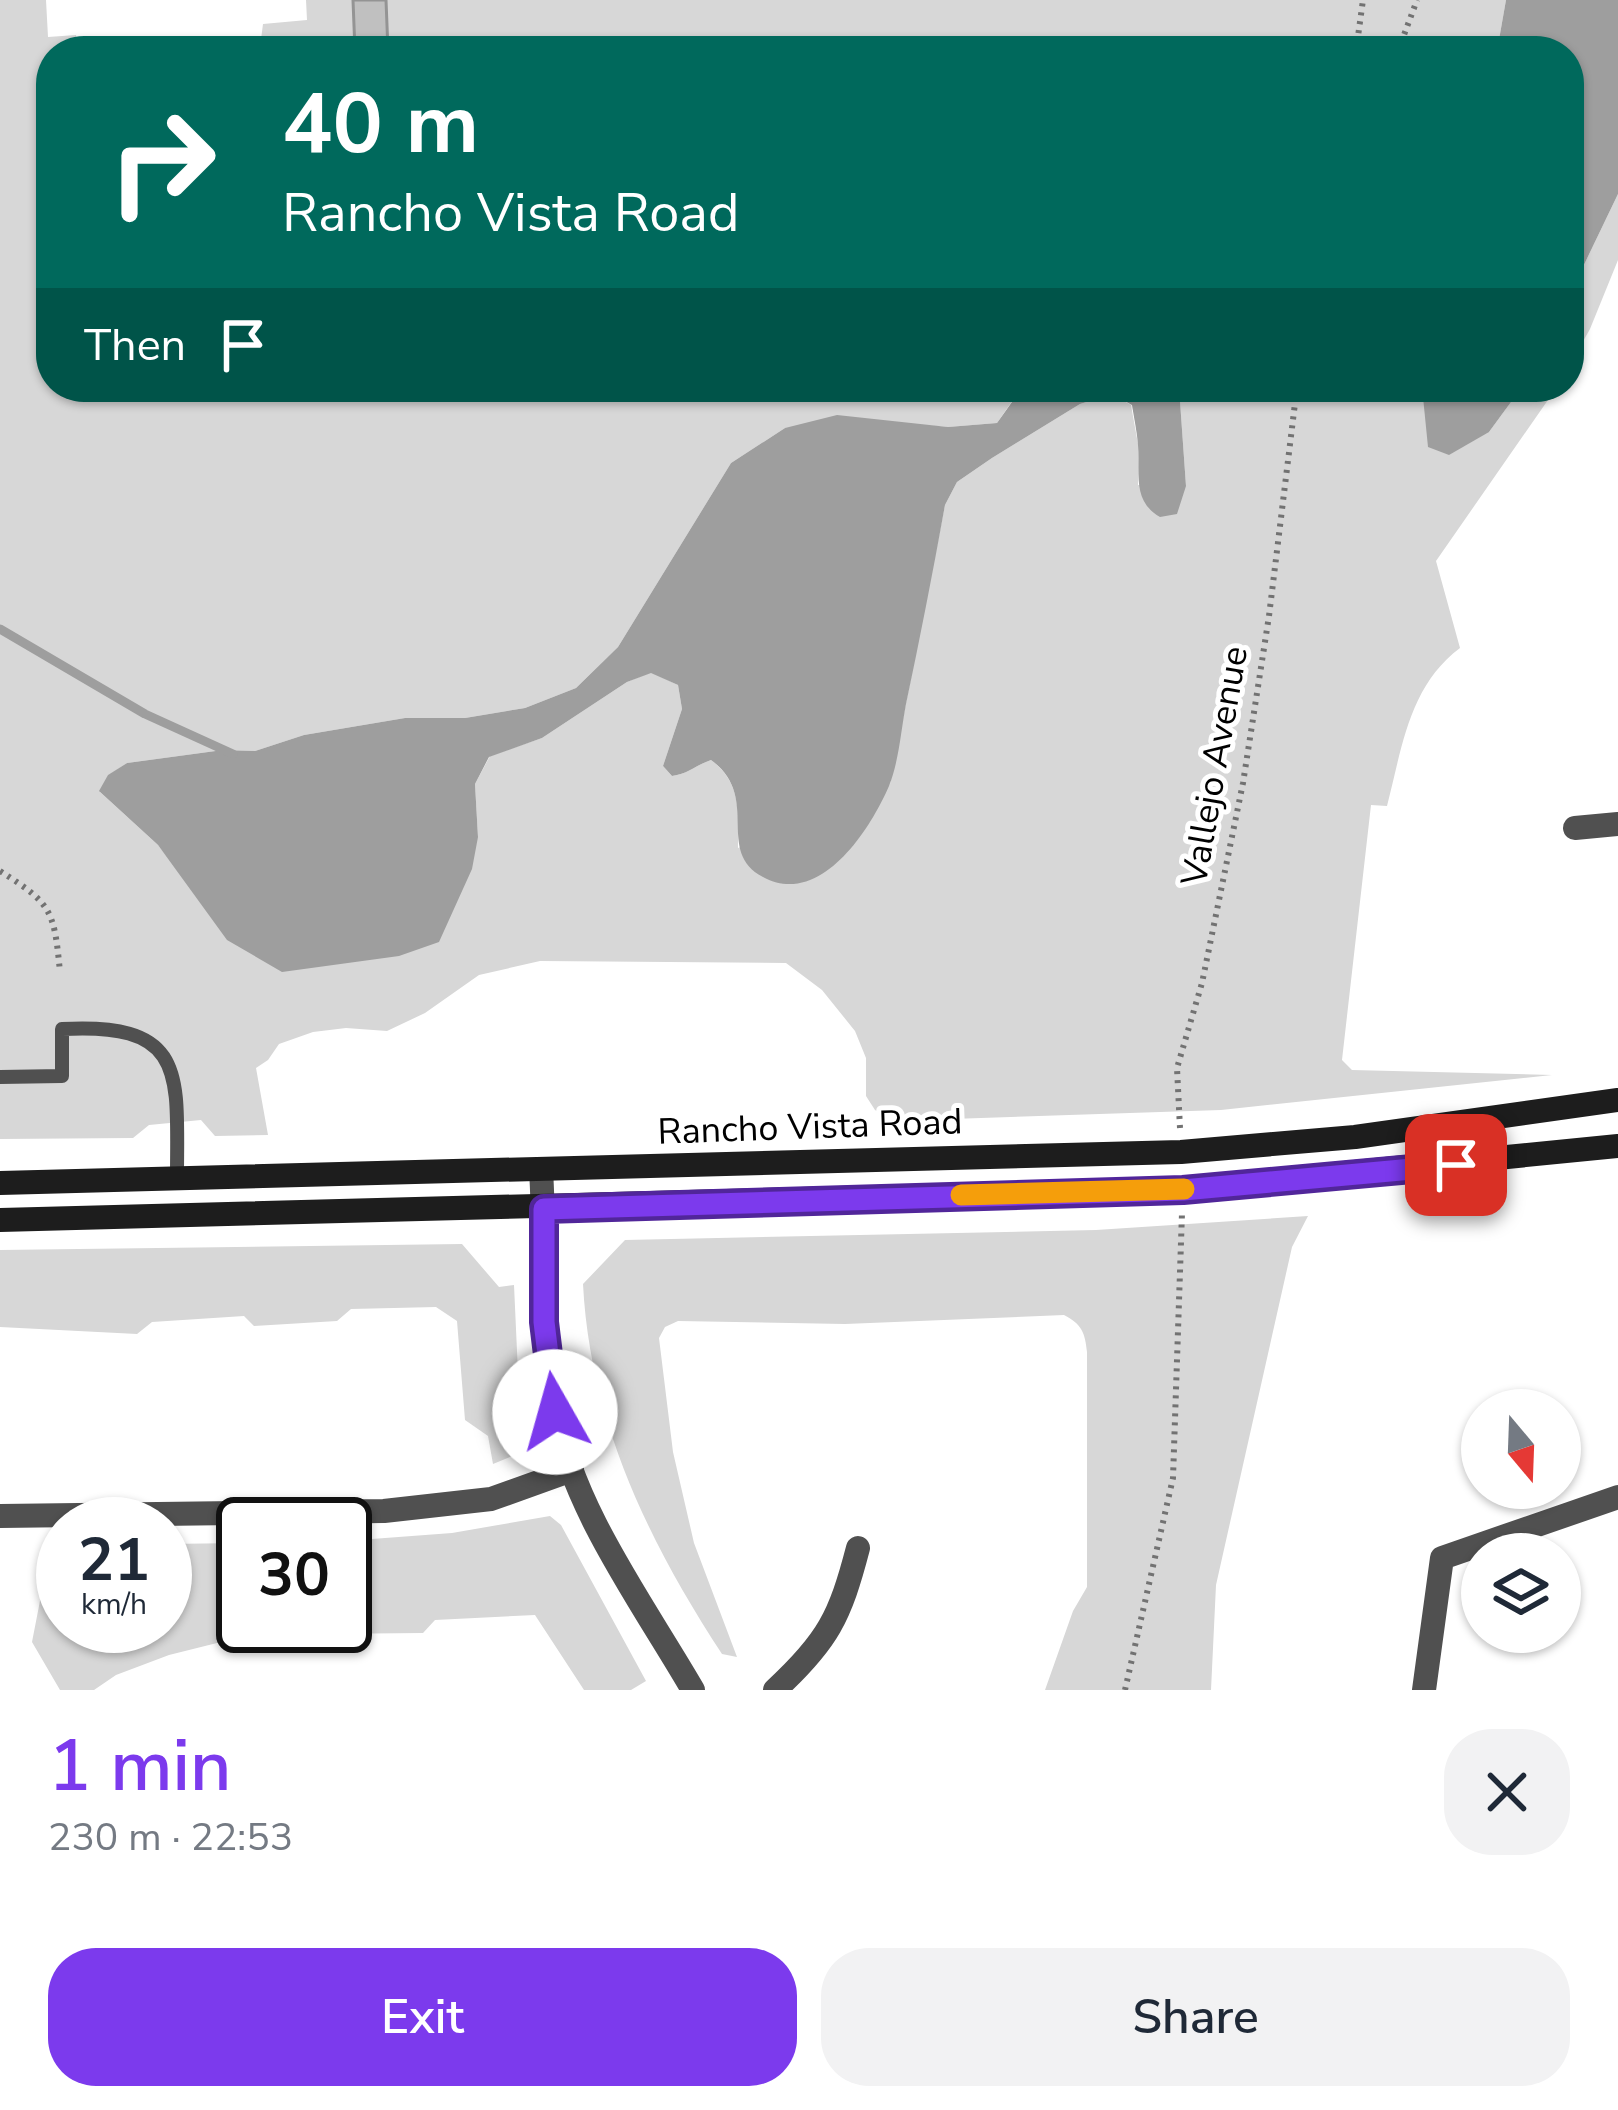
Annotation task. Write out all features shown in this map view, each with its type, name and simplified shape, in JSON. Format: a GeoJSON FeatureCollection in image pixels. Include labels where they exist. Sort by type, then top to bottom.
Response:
{"type":"FeatureCollection","features":[{"type":"Feature","properties":{"kind":"main road","name":"Rancho Vista Road"},"geometry":{"type":"LineString","coordinates":[[0,1183],[1181,1152],[1355,1137],[1618,1100]]}},
{"type":"Feature","properties":{"kind":"main road","name":"Rancho Vista Road"},"geometry":{"type":"LineString","coordinates":[[0,1220],[1183,1190],[1618,1146]]}},
{"type":"Feature","properties":{"kind":"street"},"geometry":{"type":"LineString","coordinates":[[1575,828],[1618,824]]}},
{"type":"Feature","properties":{"kind":"street"},"geometry":{"type":"LineString","coordinates":[[541,1169],[544,1322],[555,1412],[572,1470],[596,1521],[692,1690]]}},
{"type":"Feature","properties":{"kind":"street"},"geometry":{"type":"LineString","coordinates":[[0,1516],[384,1511],[490,1499],[572,1470]]}},
{"type":"Feature","properties":{"kind":"street"},"geometry":{"type":"LineString","coordinates":[[1424,1690],[1442,1558],[1618,1497]]}},
{"type":"Feature","properties":{"kind":"street"},"geometry":{"type":"LineString","coordinates":[[775,1690],[808,1659],[842,1609],[858,1548]]}},
{"type":"Feature","properties":{"kind":"lane"},"geometry":{"type":"LineString","coordinates":[[0,1077],[62,1076],[62,1029],[129,1031],[156,1046],[176,1087],[177,1178]]}},
{"type":"Feature","properties":{"kind":"path"},"geometry":{"type":"LineString","coordinates":[[1358,36],[1363,0]]}},
{"type":"Feature","properties":{"kind":"path"},"geometry":{"type":"LineString","coordinates":[[1404,36],[1417,0]]}},
{"type":"Feature","properties":{"kind":"path","name":"Vallejo Avenue"},"geometry":{"type":"LineString","coordinates":[[1181,1152],[1178,1069],[1202,982],[1243,783],[1295,402]]}},
{"type":"Feature","properties":{"kind":"path"},"geometry":{"type":"LineString","coordinates":[[0,871],[29,886],[44,903],[56,926],[60,972]]}},
{"type":"Feature","properties":{"kind":"path"},"geometry":{"type":"LineString","coordinates":[[1125,1690],[1173,1478],[1182,1257]]}},
{"type":"Feature","properties":{"kind":"shaded area"},"geometry":{"type":"Polygon","coordinates":[[[0,0],[46,0],[48,36],[36,36],[36,402],[1011,402],[997,423],[785,428],[731,463],[618,647],[576,688],[525,708],[465,718],[405,718],[304,735],[255,751],[223,750],[127,763],[109,775],[100,792],[158,845],[192,888],[478,837],[475,784],[490,756],[542,738],[627,682],[651,672],[678,685],[682,709],[663,766],[672,776],[711,760],[721,769],[736,800],[738,848],[890,784],[945,505],[957,482],[1080,404],[1131,405],[1138,485],[1186,486],[1180,402],[1432,402],[1489,432],[1511,402],[1547,402],[1436,561],[1460,648],[1418,699],[1387,806],[1371,805],[1342,1060],[1352,1070],[1552,1075],[1221,1110],[892,1121],[875,1110],[866,1096],[866,1058],[855,1031],[822,990],[786,963],[540,961],[479,975],[425,1013],[387,1031],[346,1028],[313,1032],[279,1044],[256,1068],[268,1135],[215,1136],[201,1120],[149,1125],[133,1138],[0,1139],[0,0]]]}},
{"type":"Feature","properties":{"kind":"shaded area"},"geometry":{"type":"Polygon","coordinates":[[[306,0],[1506,0],[1500,36],[261,36],[263,24],[307,20],[306,0]]]}},
{"type":"Feature","properties":{"kind":"shaded area"},"geometry":{"type":"Polygon","coordinates":[[[1506,0],[1618,0],[1618,194],[1584,265],[1584,36],[1500,36],[1506,0]]]}},
{"type":"Feature","properties":{"kind":"shaded area"},"geometry":{"type":"Polygon","coordinates":[[[1618,194],[1618,260],[1584,340],[1584,265],[1618,194]]]}},
{"type":"Feature","properties":{"kind":"shaded area"},"geometry":{"type":"Polygon","coordinates":[[[1012,402],[1086,402],[957,482],[945,505],[889,786],[856,842],[840,860],[804,882],[784,884],[749,866],[738,838],[734,790],[711,760],[672,776],[663,766],[682,709],[678,685],[651,673],[627,682],[542,738],[489,757],[475,784],[478,837],[472,869],[439,942],[399,956],[282,972],[227,940],[158,845],[99,791],[108,775],[127,763],[223,750],[255,751],[304,735],[405,718],[465,718],[525,708],[576,688],[618,647],[731,463],[785,428],[837,415],[948,427],[997,423],[1012,402]]]}},
{"type":"Feature","properties":{"kind":"shaded area"},"geometry":{"type":"Polygon","coordinates":[[[1127,402],[1180,402],[1186,486],[1177,514],[1160,517],[1141,495],[1132,405],[1127,402]]]}},
{"type":"Feature","properties":{"kind":"shaded area"},"geometry":{"type":"Polygon","coordinates":[[[1424,402],[1511,402],[1489,432],[1449,455],[1428,447],[1424,402]]]}},
{"type":"Feature","properties":{"kind":"shaded area"},"geometry":{"type":"Polygon","coordinates":[[[1308,1216],[1292,1247],[1216,1585],[1211,1690],[1045,1690],[1073,1611],[1087,1587],[1087,1352],[1081,1330],[1064,1315],[845,1324],[678,1321],[665,1327],[659,1338],[673,1452],[694,1543],[737,1657],[722,1654],[647,1523],[597,1384],[583,1284],[625,1240],[1096,1230],[1308,1216]]]}},
{"type":"Feature","properties":{"kind":"shaded area"},"geometry":{"type":"Polygon","coordinates":[[[462,1244],[499,1287],[514,1285],[518,1373],[527,1426],[515,1455],[493,1464],[488,1436],[465,1420],[457,1321],[436,1307],[351,1309],[337,1321],[254,1326],[244,1316],[152,1322],[137,1334],[0,1327],[0,1250],[462,1244]]]}},
{"type":"Feature","properties":{"kind":"shaded area"},"geometry":{"type":"Polygon","coordinates":[[[550,1516],[561,1525],[646,1681],[631,1690],[584,1690],[535,1615],[435,1620],[423,1633],[372,1633],[372,1539],[452,1533],[550,1516]]]}},
{"type":"Feature","properties":{"kind":"shaded area"},"geometry":{"type":"Polygon","coordinates":[[[216,1543],[216,1643],[192,1649],[192,1544],[216,1543]]]}},
{"type":"Feature","properties":{"kind":"shaded area"},"geometry":{"type":"Polygon","coordinates":[[[38,1653],[177,1653],[116,1675],[94,1690],[60,1690],[38,1653]]]}},
{"type":"Feature","properties":{"kind":"building"},"geometry":{"type":"Polygon","coordinates":[[[353,0],[386,0],[387,36],[354,36],[353,0]]]}},
{"type":"Feature","properties":{"kind":"waterway"},"geometry":{"type":"LineString","coordinates":[[0,629],[145,714],[233,754]]}},
{"type":"Feature","properties":{"kind":"slow traffic"},"geometry":{"type":"LineString","coordinates":[[961,1195],[1184,1189]]}},
{"type":"Feature","properties":{"kind":"route"},"geometry":{"type":"LineString","coordinates":[[555,1412],[544,1322],[544,1209],[1183,1190],[1456,1165]]}}]}
